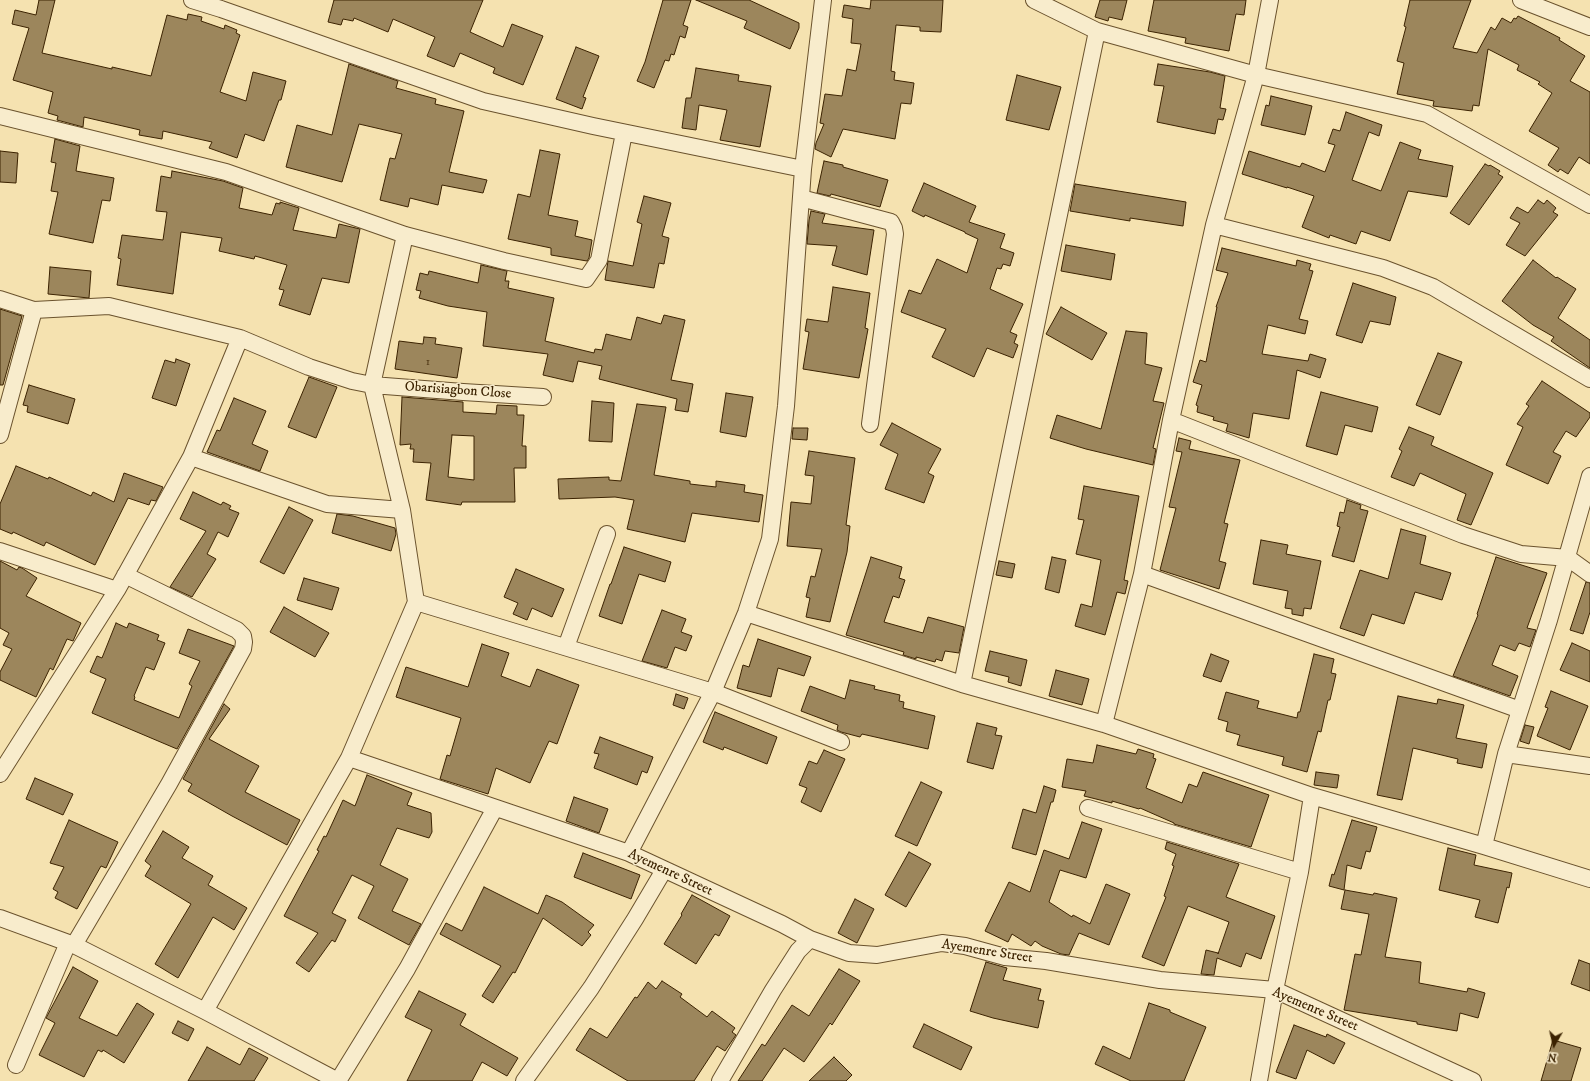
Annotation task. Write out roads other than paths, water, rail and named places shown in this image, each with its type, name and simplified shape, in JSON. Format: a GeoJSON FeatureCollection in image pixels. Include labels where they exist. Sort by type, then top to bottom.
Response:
{"type":"FeatureCollection","features":[{"type":"Feature","properties":{"kind":"street"},"geometry":{"type":"LineString","coordinates":[[192,0],[222,8],[483,101],[624,133],[803,169]]}},
{"type":"Feature","properties":{"kind":"street"},"geometry":{"type":"LineString","coordinates":[[628,853],[713,692],[746,613],[770,539],[786,406],[803,169],[823,0]]}},
{"type":"Feature","properties":{"kind":"street"},"geometry":{"type":"LineString","coordinates":[[1034,0],[1096,31],[1256,75],[1427,114],[1590,205]]}},
{"type":"Feature","properties":{"kind":"street"},"geometry":{"type":"LineString","coordinates":[[1104,724],[1142,574],[1171,420],[1214,225],[1256,75],[1270,0]]}},
{"type":"Feature","properties":{"kind":"street"},"geometry":{"type":"LineString","coordinates":[[1522,0],[1590,27]]}},
{"type":"Feature","properties":{"kind":"street"},"geometry":{"type":"LineString","coordinates":[[962,684],[1096,31]]}},
{"type":"Feature","properties":{"kind":"street"},"geometry":{"type":"LineString","coordinates":[[0,116],[226,172],[405,235],[504,261],[586,279],[599,260],[624,133]]}},
{"type":"Feature","properties":{"kind":"street"},"geometry":{"type":"LineString","coordinates":[[801,198],[891,222],[894,228],[895,234],[870,424]]}},
{"type":"Feature","properties":{"kind":"street"},"geometry":{"type":"LineString","coordinates":[[1214,225],[1383,268],[1433,287],[1590,379]]}},
{"type":"Feature","properties":{"kind":"street"},"geometry":{"type":"LineString","coordinates":[[205,1011],[349,758],[416,602],[402,510],[372,385],[405,235]]}},
{"type":"Feature","properties":{"kind":"street"},"geometry":{"type":"LineString","coordinates":[[0,299],[34,310],[0,435]]}},
{"type":"Feature","properties":{"kind":"street","name":"Obarisiagbon Close"},"geometry":{"type":"LineString","coordinates":[[34,310],[109,306],[240,338],[309,367],[352,381],[372,385],[543,396]]}},
{"type":"Feature","properties":{"kind":"street"},"geometry":{"type":"LineString","coordinates":[[0,774],[117,590],[191,457],[240,338]]}},
{"type":"Feature","properties":{"kind":"street"},"geometry":{"type":"LineString","coordinates":[[1171,420],[1463,535],[1521,554],[1568,558],[1590,574]]}},
{"type":"Feature","properties":{"kind":"street"},"geometry":{"type":"LineString","coordinates":[[191,457],[327,504],[402,510]]}},
{"type":"Feature","properties":{"kind":"street"},"geometry":{"type":"LineString","coordinates":[[1484,846],[1506,754],[1568,558],[1590,476]]}},
{"type":"Feature","properties":{"kind":"street"},"geometry":{"type":"LineString","coordinates":[[566,647],[607,534]]}},
{"type":"Feature","properties":{"kind":"street"},"geometry":{"type":"LineString","coordinates":[[0,551],[117,590]]}},
{"type":"Feature","properties":{"kind":"street"},"geometry":{"type":"LineString","coordinates":[[1142,574],[1520,710]]}},
{"type":"Feature","properties":{"kind":"street"},"geometry":{"type":"LineString","coordinates":[[16,1065],[71,944],[168,784],[243,649],[244,636],[237,630],[125,575]]}},
{"type":"Feature","properties":{"kind":"street"},"geometry":{"type":"LineString","coordinates":[[416,602],[713,692],[841,742]]}},
{"type":"Feature","properties":{"kind":"street"},"geometry":{"type":"LineString","coordinates":[[746,613],[962,684],[1104,724],[1312,796],[1484,846],[1590,879]]}},
{"type":"Feature","properties":{"kind":"street"},"geometry":{"type":"LineString","coordinates":[[1506,754],[1590,766]]}},
{"type":"Feature","properties":{"kind":"street","name":"Ayemenre Street"},"geometry":{"type":"LineString","coordinates":[[349,758],[628,853],[782,924],[810,939],[849,953],[877,955],[942,943],[965,946],[1005,957],[1046,961],[1160,980],[1275,990],[1474,1081]]}},
{"type":"Feature","properties":{"kind":"street"},"geometry":{"type":"LineString","coordinates":[[1259,1081],[1275,990],[1300,872],[1312,796]]}},
{"type":"Feature","properties":{"kind":"street"},"geometry":{"type":"LineString","coordinates":[[0,918],[71,944],[205,1011],[338,1081],[407,969],[496,808]]}},
{"type":"Feature","properties":{"kind":"street"},"geometry":{"type":"LineString","coordinates":[[1088,808],[1300,872]]}},
{"type":"Feature","properties":{"kind":"street"},"geometry":{"type":"LineString","coordinates":[[524,1081],[591,988],[664,870]]}},
{"type":"Feature","properties":{"kind":"street"},"geometry":{"type":"LineString","coordinates":[[720,1081],[798,951],[810,939]]}}]}
